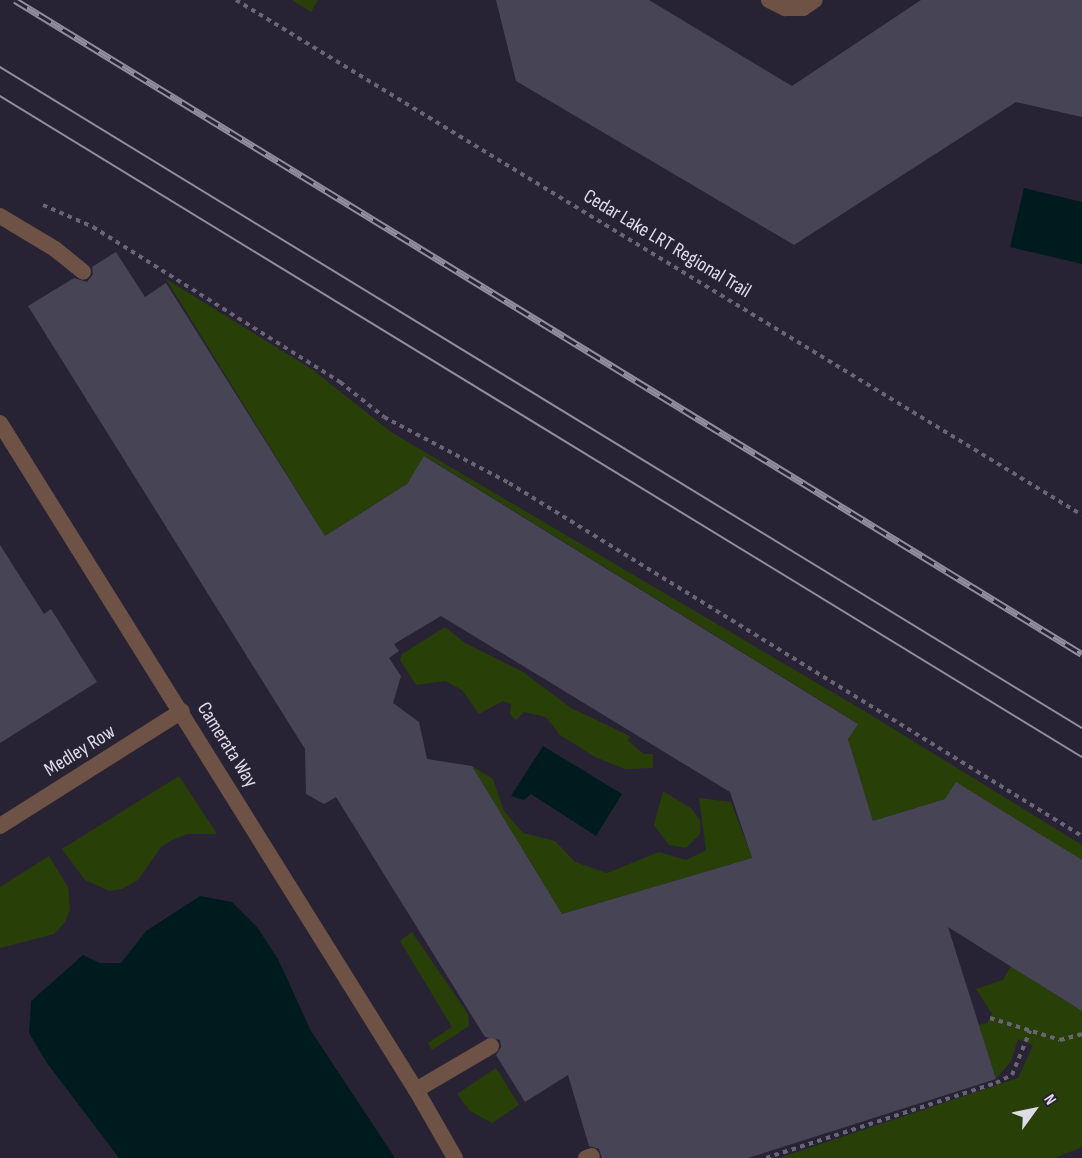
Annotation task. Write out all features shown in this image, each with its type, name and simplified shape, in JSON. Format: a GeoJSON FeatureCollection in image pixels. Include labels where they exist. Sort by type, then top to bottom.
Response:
{"type":"FeatureCollection","features":[{"type":"Feature","properties":{"kind":"street"},"geometry":{"type":"LineString","coordinates":[[769,0],[785,8],[803,8],[815,0]]}},
{"type":"Feature","properties":{"kind":"street"},"geometry":{"type":"LineString","coordinates":[[0,216],[55,249],[83,272]]}},
{"type":"Feature","properties":{"kind":"street","name":"Camerata Way"},"geometry":{"type":"LineString","coordinates":[[0,423],[182,711],[416,1090],[455,1158]]}},
{"type":"Feature","properties":{"kind":"street","name":"Medley Row"},"geometry":{"type":"LineString","coordinates":[[0,826],[182,711]]}},
{"type":"Feature","properties":{"kind":"street"},"geometry":{"type":"LineString","coordinates":[[416,1090],[491,1046]]}},
{"type":"Feature","properties":{"kind":"path","name":"Cedar Lake LRT Regional Trail"},"geometry":{"type":"LineString","coordinates":[[236,0],[1082,515]]}},
{"type":"Feature","properties":{"kind":"path"},"geometry":{"type":"LineString","coordinates":[[33,201],[93,227],[340,382],[384,417],[509,483],[1082,836]]}},
{"type":"Feature","properties":{"kind":"path"},"geometry":{"type":"LineString","coordinates":[[990,1018],[1060,1040],[1082,1034]]}},
{"type":"Feature","properties":{"kind":"path"},"geometry":{"type":"LineString","coordinates":[[766,1158],[996,1083],[1011,1075],[1030,1031]]}},
{"type":"Feature","properties":{"kind":"green space"},"geometry":{"type":"Polygon","coordinates":[[[292,0],[318,0],[311,12],[292,0]]]}},
{"type":"Feature","properties":{"kind":"green space"},"geometry":{"type":"Polygon","coordinates":[[[166,279],[313,370],[391,432],[866,712],[1082,845],[1082,860],[945,799],[873,821],[848,739],[857,723],[425,456],[407,484],[325,536],[166,279]]]}},
{"type":"Feature","properties":{"kind":"green space"},"geometry":{"type":"Polygon","coordinates":[[[445,627],[465,643],[523,672],[571,708],[630,736],[628,741],[644,754],[653,754],[653,768],[625,769],[595,757],[560,735],[546,717],[524,712],[516,720],[510,714],[511,704],[503,701],[479,714],[462,690],[445,681],[416,685],[400,660],[402,654],[445,627]]]}},
{"type":"Feature","properties":{"kind":"green space"},"geometry":{"type":"Polygon","coordinates":[[[472,766],[493,779],[504,811],[523,833],[555,841],[575,862],[607,873],[659,852],[686,860],[706,850],[699,798],[731,802],[752,858],[562,914],[472,766]]]}},
{"type":"Feature","properties":{"kind":"green space"},"geometry":{"type":"Polygon","coordinates":[[[179,776],[217,834],[187,834],[172,840],[161,847],[138,880],[122,889],[109,891],[85,880],[62,849],[179,776]]]}},
{"type":"Feature","properties":{"kind":"green space"},"geometry":{"type":"Polygon","coordinates":[[[663,791],[692,809],[700,821],[700,834],[686,848],[669,845],[654,825],[663,791]]]}},
{"type":"Feature","properties":{"kind":"green space"},"geometry":{"type":"Polygon","coordinates":[[[49,856],[68,887],[70,910],[65,922],[54,934],[0,948],[0,887],[49,856]]]}},
{"type":"Feature","properties":{"kind":"green space"},"geometry":{"type":"Polygon","coordinates":[[[412,932],[468,1014],[469,1026],[432,1050],[428,1043],[452,1027],[400,941],[412,932]]]}},
{"type":"Feature","properties":{"kind":"green space"},"geometry":{"type":"Polygon","coordinates":[[[1011,966],[1077,1008],[1082,1001],[1082,1147],[1055,1158],[779,1158],[1018,1078],[1033,1045],[1018,1039],[1011,1061],[996,1079],[979,1025],[987,1023],[992,1014],[976,989],[1003,980],[1011,966]]]}},
{"type":"Feature","properties":{"kind":"green space"},"geometry":{"type":"Polygon","coordinates":[[[496,1068],[519,1105],[492,1123],[470,1111],[457,1094],[496,1068]]]}},
{"type":"Feature","properties":{"kind":"shaded area"},"geometry":{"type":"Polygon","coordinates":[[[1024,188],[1082,202],[1082,264],[1010,247],[1024,188]]]}},
{"type":"Feature","properties":{"kind":"shaded area"},"geometry":{"type":"Polygon","coordinates":[[[543,746],[622,794],[596,836],[531,794],[524,800],[511,796],[543,746]]]}},
{"type":"Feature","properties":{"kind":"shaded area"},"geometry":{"type":"Polygon","coordinates":[[[200,896],[232,902],[257,927],[278,959],[311,1031],[395,1158],[119,1158],[47,1063],[29,1033],[31,1001],[83,955],[100,963],[121,963],[146,931],[200,896]]]}},
{"type":"Feature","properties":{"kind":"building"},"geometry":{"type":"Polygon","coordinates":[[[496,0],[649,0],[792,86],[921,0],[1082,0],[1082,117],[1016,102],[794,245],[516,81],[496,0]]]}},
{"type":"Feature","properties":{"kind":"building"},"geometry":{"type":"Polygon","coordinates":[[[116,252],[145,297],[166,283],[325,536],[407,484],[424,456],[858,724],[848,739],[873,821],[945,799],[956,782],[1082,860],[1082,1011],[948,927],[996,1079],[748,1158],[602,1158],[599,1149],[589,1146],[568,1075],[525,1102],[496,1055],[501,1047],[500,1040],[485,1037],[336,797],[324,804],[306,794],[305,749],[28,306],[74,278],[87,282],[93,274],[92,267],[116,252]],[[441,616],[394,644],[399,651],[389,658],[401,676],[393,703],[419,722],[427,759],[472,766],[562,914],[752,858],[730,792],[441,616]]]}},
{"type":"Feature","properties":{"kind":"building"},"geometry":{"type":"Polygon","coordinates":[[[0,545],[44,614],[51,609],[97,682],[0,743],[0,545]]]}},
{"type":"Feature","properties":{"kind":"tram line"},"geometry":{"type":"LineString","coordinates":[[0,67],[1082,728]]}},
{"type":"Feature","properties":{"kind":"tram line"},"geometry":{"type":"LineString","coordinates":[[0,96],[1082,757]]}},
{"type":"Feature","properties":{"kind":"railway"},"geometry":{"type":"LineString","coordinates":[[15,0],[1082,654]]}}]}
